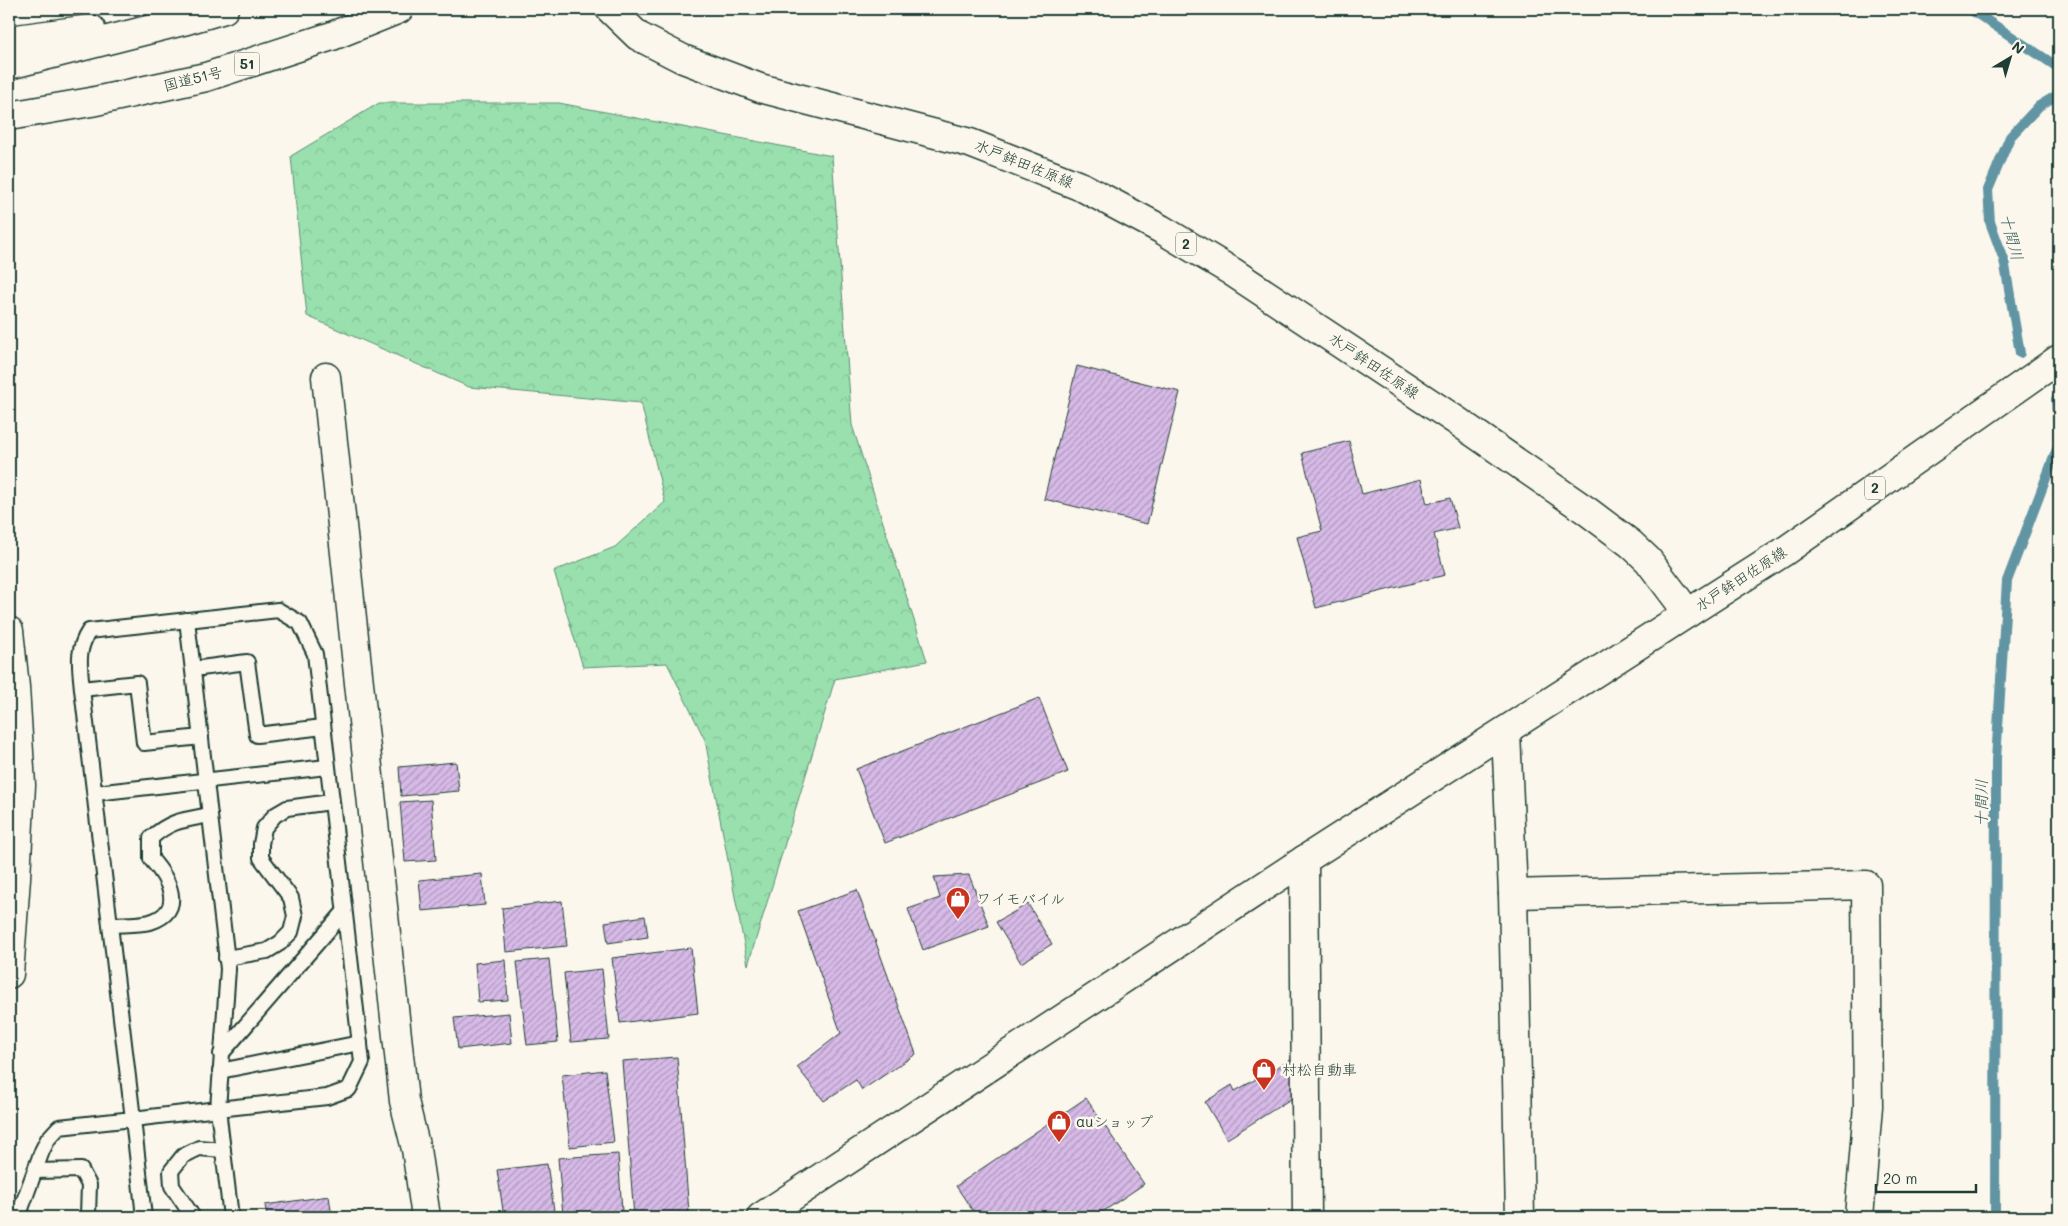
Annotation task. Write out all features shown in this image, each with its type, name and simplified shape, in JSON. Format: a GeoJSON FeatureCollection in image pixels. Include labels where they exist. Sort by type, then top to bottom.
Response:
{"type":"FeatureCollection","features":[{"type":"Feature","properties":{"kind":"main road"},"geometry":{"type":"LineString","coordinates":[[9,65],[224,9]]}},
{"type":"Feature","properties":{"kind":"main road","name":"国道51号"},"geometry":{"type":"LineString","coordinates":[[9,116],[91,102],[206,77],[332,36],[398,9]]}},
{"type":"Feature","properties":{"kind":"main road","name":"水戸鉾田佐原線"},"geometry":{"type":"LineString","coordinates":[[610,9],[638,36],[683,59],[760,88],[970,143],[1082,187],[1161,229],[1230,271],[1328,335],[1586,511],[1631,544],[1648,560],[1688,613],[1782,553],[2059,360]]}},
{"type":"Feature","properties":{"kind":"main road"},"geometry":{"type":"LineString","coordinates":[[9,40],[71,31],[183,21]]}},
{"type":"Feature","properties":{"kind":"main road"},"geometry":{"type":"LineString","coordinates":[[9,131],[91,102]]}},
{"type":"Feature","properties":{"kind":"main road"},"geometry":{"type":"LineString","coordinates":[[326,377],[404,1101],[416,1149],[426,1217]]}},
{"type":"Feature","properties":{"kind":"main road"},"geometry":{"type":"LineString","coordinates":[[777,1213],[1304,860],[1506,732],[1688,613]]}},
{"type":"Feature","properties":{"kind":"main road"},"geometry":{"type":"LineString","coordinates":[[9,631],[15,686],[21,785],[9,974]]}},
{"type":"Feature","properties":{"kind":"main road"},"geometry":{"type":"LineString","coordinates":[[1506,732],[1513,894],[1520,1217]]}},
{"type":"Feature","properties":{"kind":"main road"},"geometry":{"type":"LineString","coordinates":[[1304,860],[1307,1217]]}},
{"type":"Feature","properties":{"kind":"main road"},"geometry":{"type":"LineString","coordinates":[[1513,894],[1866,885],[1868,1106],[1859,1217]]}},
{"type":"Feature","properties":{"kind":"lane"},"geometry":{"type":"LineString","coordinates":[[18,1217],[48,1139],[59,1127],[132,1119],[218,1110],[327,1097],[349,1088],[362,1062],[314,654],[300,624],[278,610],[89,631],[81,644],[82,689],[132,1119],[144,1217]]}},
{"type":"Feature","properties":{"kind":"lane"},"geometry":{"type":"LineString","coordinates":[[187,620],[228,969],[218,1110],[231,1217]]}},
{"type":"Feature","properties":{"kind":"lane"},"geometry":{"type":"LineString","coordinates":[[193,669],[248,662],[257,735],[323,727]]}},
{"type":"Feature","properties":{"kind":"lane"},"geometry":{"type":"LineString","coordinates":[[82,689],[137,683],[144,743],[201,737]]}},
{"type":"Feature","properties":{"kind":"lane"},"geometry":{"type":"LineString","coordinates":[[94,793],[327,767]]}},
{"type":"Feature","properties":{"kind":"lane"},"geometry":{"type":"LineString","coordinates":[[226,958],[267,951],[280,944],[291,932],[295,916],[291,898],[262,858],[260,844],[264,828],[275,815],[288,808],[332,802]]}},
{"type":"Feature","properties":{"kind":"lane"},"geometry":{"type":"LineString","coordinates":[[110,924],[148,922],[162,917],[170,904],[171,891],[164,874],[151,859],[152,838],[164,827],[178,821],[210,816]]}},
{"type":"Feature","properties":{"kind":"lane"},"geometry":{"type":"LineString","coordinates":[[221,1054],[344,912]]}},
{"type":"Feature","properties":{"kind":"lane"},"geometry":{"type":"LineString","coordinates":[[220,1071],[360,1043]]}},
{"type":"Feature","properties":{"kind":"lane"},"geometry":{"type":"LineString","coordinates":[[194,1217],[172,1186],[171,1170],[183,1156],[199,1148],[224,1150]]}},
{"type":"Feature","properties":{"kind":"lane"},"geometry":{"type":"LineString","coordinates":[[35,1171],[81,1170],[89,1185],[88,1214],[90,1217]]}},
{"type":"Feature","properties":{"kind":"green space"},"geometry":{"type":"Polygon","coordinates":[[[379,103],[559,103],[832,156],[852,425],[927,661],[835,679],[748,965],[705,740],[667,663],[583,667],[554,571],[615,547],[665,502],[641,403],[469,387],[307,316],[291,156],[379,103]]]}},
{"type":"Feature","properties":{"kind":"building"},"geometry":{"type":"Polygon","coordinates":[[[1077,366],[1180,392],[1147,524],[1044,499],[1077,366]]]}},
{"type":"Feature","properties":{"kind":"building"},"geometry":{"type":"Polygon","coordinates":[[[1349,441],[1362,494],[1421,479],[1427,504],[1450,498],[1458,528],[1434,534],[1445,575],[1316,608],[1297,537],[1322,531],[1302,453],[1349,441]]]}},
{"type":"Feature","properties":{"kind":"building"},"geometry":{"type":"Polygon","coordinates":[[[1039,698],[1068,772],[885,843],[856,769],[1039,698]]]}},
{"type":"Feature","properties":{"kind":"building"},"geometry":{"type":"Polygon","coordinates":[[[456,762],[459,791],[401,796],[399,767],[456,762]]]}},
{"type":"Feature","properties":{"kind":"building"},"geometry":{"type":"Polygon","coordinates":[[[431,800],[436,860],[405,862],[400,802],[431,800]]]}},
{"type":"Feature","properties":{"kind":"building"},"geometry":{"type":"Polygon","coordinates":[[[482,874],[485,905],[422,911],[419,880],[482,874]]]}},
{"type":"Feature","properties":{"kind":"building"},"geometry":{"type":"Polygon","coordinates":[[[969,875],[989,926],[923,950],[908,909],[940,898],[934,877],[969,875]]]}},
{"type":"Feature","properties":{"kind":"building"},"geometry":{"type":"Polygon","coordinates":[[[857,890],[916,1054],[862,1090],[856,1080],[824,1101],[797,1067],[841,1033],[798,911],[857,890]]]}},
{"type":"Feature","properties":{"kind":"building"},"geometry":{"type":"Polygon","coordinates":[[[562,901],[567,946],[506,952],[502,908],[562,901]]]}},
{"type":"Feature","properties":{"kind":"building"},"geometry":{"type":"Polygon","coordinates":[[[1028,904],[1052,944],[1021,963],[996,922],[1028,904]]]}},
{"type":"Feature","properties":{"kind":"building"},"geometry":{"type":"Polygon","coordinates":[[[645,916],[648,937],[608,943],[605,922],[645,916]]]}},
{"type":"Feature","properties":{"kind":"building"},"geometry":{"type":"Polygon","coordinates":[[[691,948],[698,1013],[620,1023],[612,958],[691,948]]]}},
{"type":"Feature","properties":{"kind":"building"},"geometry":{"type":"Polygon","coordinates":[[[549,959],[558,1042],[527,1045],[517,962],[549,959]]]}},
{"type":"Feature","properties":{"kind":"building"},"geometry":{"type":"Polygon","coordinates":[[[505,960],[508,1000],[478,1002],[475,963],[505,960]]]}},
{"type":"Feature","properties":{"kind":"building"},"geometry":{"type":"Polygon","coordinates":[[[602,969],[609,1039],[571,1042],[564,973],[602,969]]]}},
{"type":"Feature","properties":{"kind":"building"},"geometry":{"type":"Polygon","coordinates":[[[509,1013],[512,1043],[458,1049],[454,1018],[509,1013]]]}},
{"type":"Feature","properties":{"kind":"building"},"geometry":{"type":"Polygon","coordinates":[[[677,1057],[689,1213],[634,1217],[622,1061],[677,1057]]]}},
{"type":"Feature","properties":{"kind":"building"},"geometry":{"type":"Polygon","coordinates":[[[1292,1059],[1297,1095],[1227,1139],[1205,1102],[1232,1085],[1235,1091],[1292,1059]]]}},
{"type":"Feature","properties":{"kind":"building"},"geometry":{"type":"Polygon","coordinates":[[[605,1070],[614,1142],[570,1147],[562,1075],[605,1070]]]}},
{"type":"Feature","properties":{"kind":"building"},"geometry":{"type":"Polygon","coordinates":[[[1086,1098],[1144,1184],[1095,1217],[977,1217],[956,1186],[1086,1098]]]}},
{"type":"Feature","properties":{"kind":"building"},"geometry":{"type":"Polygon","coordinates":[[[618,1154],[622,1211],[563,1215],[558,1158],[618,1154]]]}},
{"type":"Feature","properties":{"kind":"building"},"geometry":{"type":"Polygon","coordinates":[[[547,1164],[555,1217],[504,1217],[497,1170],[547,1164]]]}},
{"type":"Feature","properties":{"kind":"building"},"geometry":{"type":"Polygon","coordinates":[[[329,1196],[332,1217],[267,1217],[265,1205],[329,1196]]]}},
{"type":"Feature","properties":{"kind":"waterway"},"geometry":{"type":"LineString","coordinates":[[1970,9],[2059,68]]}},
{"type":"Feature","properties":{"kind":"waterway","name":"十間川"},"geometry":{"type":"LineString","coordinates":[[2020,353],[2004,260],[1990,222],[1988,190],[2010,137],[2039,106],[2059,94]]}},
{"type":"Feature","properties":{"kind":"waterway","name":"十間川"},"geometry":{"type":"LineString","coordinates":[[1995,1217],[1996,760],[2007,581],[2059,444],[2056,399]]}},
{"type":"Feature","properties":{"kind":"place","name":"ワイモバイル"},"geometry":{"type":"Point","coordinates":[958,920]}},
{"type":"Feature","properties":{"kind":"place","name":"村松自動車"},"geometry":{"type":"Point","coordinates":[1264,1091]}},
{"type":"Feature","properties":{"kind":"place","name":"auショップ"},"geometry":{"type":"Point","coordinates":[1059,1143]}}]}
